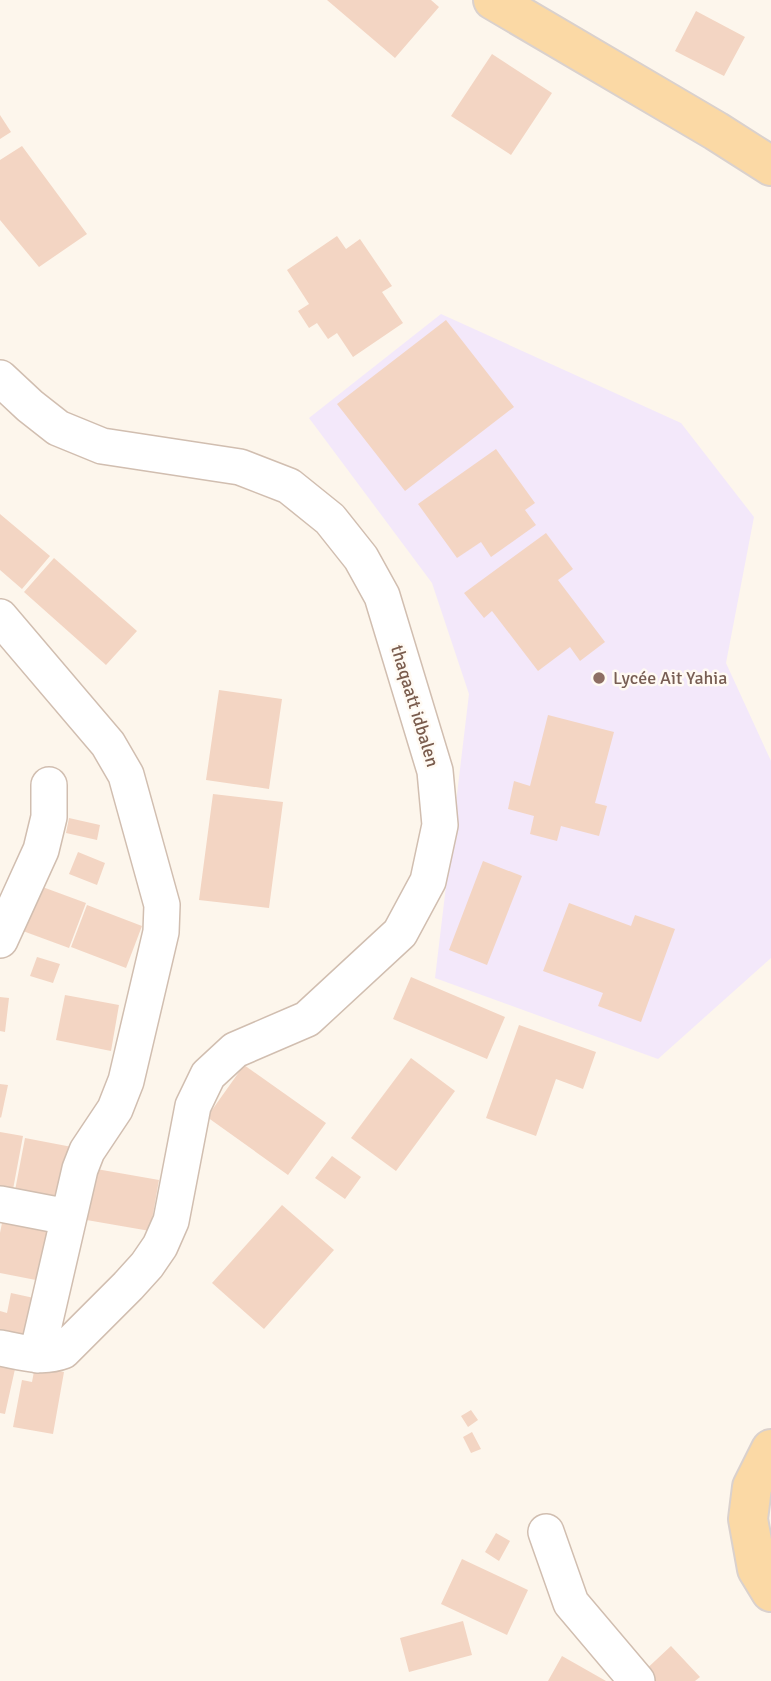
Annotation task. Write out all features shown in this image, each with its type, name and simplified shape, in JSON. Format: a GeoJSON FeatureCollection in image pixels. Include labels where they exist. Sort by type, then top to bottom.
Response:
{"type":"FeatureCollection","features":[{"type":"Feature","properties":{"kind":"main road"},"geometry":{"type":"LineString","coordinates":[[493,0],[771,166]]}},
{"type":"Feature","properties":{"kind":"main road"},"geometry":{"type":"LineString","coordinates":[[771,1449],[752,1487],[748,1519],[757,1569],[771,1592]]}},
{"type":"Feature","properties":{"kind":"street","name":"thaqaatt idbalen"},"geometry":{"type":"LineString","coordinates":[[0,378],[58,428],[102,446],[240,467],[289,486],[330,519],[361,558],[382,596],[435,771],[440,825],[428,881],[400,933],[307,1019],[235,1050],[208,1075],[193,1106],[171,1221],[160,1246],[147,1265],[63,1351],[52,1355],[37,1355],[0,1348]]}},
{"type":"Feature","properties":{"kind":"street"},"geometry":{"type":"LineString","coordinates":[[0,617],[108,744],[126,775],[162,905],[161,932],[127,1081],[115,1109],[87,1151],[68,1217],[37,1355]]}},
{"type":"Feature","properties":{"kind":"street"},"geometry":{"type":"LineString","coordinates":[[0,940],[41,850],[49,817],[49,785]]}},
{"type":"Feature","properties":{"kind":"street"},"geometry":{"type":"LineString","coordinates":[[0,1204],[68,1217]]}},
{"type":"Feature","properties":{"kind":"street"},"geometry":{"type":"LineString","coordinates":[[546,1532],[571,1603],[638,1681]]}},
{"type":"Feature","properties":{"kind":"shaded area","name":"Lycée Ait Yahia"},"geometry":{"type":"Polygon","coordinates":[[[441,314],[681,423],[754,517],[726,663],[771,761],[771,958],[658,1059],[435,978],[469,694],[432,583],[309,418],[441,314]]]}},
{"type":"Feature","properties":{"kind":"building"},"geometry":{"type":"Polygon","coordinates":[[[327,0],[431,0],[439,7],[395,58],[327,0]]]}},
{"type":"Feature","properties":{"kind":"building"},"geometry":{"type":"Polygon","coordinates":[[[696,11],[745,37],[724,76],[675,51],[696,11]]]}},
{"type":"Feature","properties":{"kind":"building"},"geometry":{"type":"Polygon","coordinates":[[[492,54],[552,93],[511,155],[451,116],[492,54]]]}},
{"type":"Feature","properties":{"kind":"building"},"geometry":{"type":"Polygon","coordinates":[[[0,115],[11,132],[0,139],[0,115]]]}},
{"type":"Feature","properties":{"kind":"building"},"geometry":{"type":"Polygon","coordinates":[[[22,146],[87,234],[39,267],[0,220],[0,160],[22,146]]]}},
{"type":"Feature","properties":{"kind":"building"},"geometry":{"type":"Polygon","coordinates":[[[337,236],[346,249],[360,239],[392,286],[382,292],[403,323],[353,357],[337,333],[328,339],[317,323],[309,328],[298,311],[309,304],[287,270],[337,236]]]}},
{"type":"Feature","properties":{"kind":"building"},"geometry":{"type":"Polygon","coordinates":[[[446,320],[514,407],[405,491],[337,404],[446,320]]]}},
{"type":"Feature","properties":{"kind":"building"},"geometry":{"type":"Polygon","coordinates":[[[496,449],[535,503],[525,510],[536,525],[491,557],[481,542],[457,558],[418,504],[496,449]]]}},
{"type":"Feature","properties":{"kind":"building"},"geometry":{"type":"Polygon","coordinates":[[[0,514],[50,556],[22,589],[0,570],[0,514]]]}},
{"type":"Feature","properties":{"kind":"building"},"geometry":{"type":"Polygon","coordinates":[[[546,533],[573,569],[558,580],[605,642],[580,661],[570,647],[538,671],[492,611],[484,618],[464,593],[546,533]]]}},
{"type":"Feature","properties":{"kind":"building"},"geometry":{"type":"Polygon","coordinates":[[[54,558],[137,631],[106,665],[24,592],[54,558]]]}},
{"type":"Feature","properties":{"kind":"building"},"geometry":{"type":"Polygon","coordinates":[[[219,690],[282,699],[269,789],[206,780],[219,690]]]}},
{"type":"Feature","properties":{"kind":"building"},"geometry":{"type":"Polygon","coordinates":[[[548,715],[614,732],[595,803],[607,806],[599,836],[561,826],[557,841],[530,834],[534,816],[508,809],[514,781],[530,786],[548,715]]]}},
{"type":"Feature","properties":{"kind":"building"},"geometry":{"type":"Polygon","coordinates":[[[213,794],[283,802],[269,908],[199,900],[213,794]]]}},
{"type":"Feature","properties":{"kind":"building"},"geometry":{"type":"Polygon","coordinates":[[[69,818],[100,825],[97,840],[66,833],[69,818]]]}},
{"type":"Feature","properties":{"kind":"building"},"geometry":{"type":"Polygon","coordinates":[[[78,852],[105,863],[97,885],[69,874],[78,852]]]}},
{"type":"Feature","properties":{"kind":"building"},"geometry":{"type":"Polygon","coordinates":[[[483,861],[522,876],[487,965],[449,950],[483,861]]]}},
{"type":"Feature","properties":{"kind":"building"},"geometry":{"type":"Polygon","coordinates":[[[29,882],[86,903],[69,948],[12,927],[29,882]]]}},
{"type":"Feature","properties":{"kind":"building"},"geometry":{"type":"Polygon","coordinates":[[[569,903],[631,926],[635,915],[675,929],[641,1022],[598,1006],[603,993],[543,971],[569,903]]]}},
{"type":"Feature","properties":{"kind":"building"},"geometry":{"type":"Polygon","coordinates":[[[87,905],[142,926],[126,968],[71,947],[87,905]]]}},
{"type":"Feature","properties":{"kind":"building"},"geometry":{"type":"Polygon","coordinates":[[[37,957],[60,964],[53,983],[30,976],[37,957]]]}},
{"type":"Feature","properties":{"kind":"building"},"geometry":{"type":"Polygon","coordinates":[[[411,977],[505,1017],[487,1059],[393,1019],[411,977]]]}},
{"type":"Feature","properties":{"kind":"building"},"geometry":{"type":"Polygon","coordinates":[[[65,995],[119,1005],[111,1051],[56,1040],[65,995]]]}},
{"type":"Feature","properties":{"kind":"building"},"geometry":{"type":"Polygon","coordinates":[[[0,997],[9,998],[5,1032],[0,1031],[0,997]]]}},
{"type":"Feature","properties":{"kind":"building"},"geometry":{"type":"Polygon","coordinates":[[[519,1025],[596,1052],[583,1089],[556,1079],[536,1136],[486,1118],[519,1025]]]}},
{"type":"Feature","properties":{"kind":"building"},"geometry":{"type":"Polygon","coordinates":[[[411,1058],[455,1091],[396,1171],[351,1138],[411,1058]]]}},
{"type":"Feature","properties":{"kind":"building"},"geometry":{"type":"Polygon","coordinates":[[[244,1065],[326,1123],[288,1175],[207,1117],[244,1065]]]}},
{"type":"Feature","properties":{"kind":"building"},"geometry":{"type":"Polygon","coordinates":[[[0,1084],[8,1085],[1,1118],[0,1117],[0,1084]]]}},
{"type":"Feature","properties":{"kind":"building"},"geometry":{"type":"Polygon","coordinates":[[[0,1132],[23,1136],[11,1200],[0,1198],[0,1132]]]}},
{"type":"Feature","properties":{"kind":"building"},"geometry":{"type":"Polygon","coordinates":[[[25,1138],[72,1147],[60,1210],[13,1201],[25,1138]]]}},
{"type":"Feature","properties":{"kind":"building"},"geometry":{"type":"Polygon","coordinates":[[[332,1156],[361,1177],[345,1199],[315,1178],[332,1156]]]}},
{"type":"Feature","properties":{"kind":"building"},"geometry":{"type":"Polygon","coordinates":[[[85,1167],[159,1180],[150,1231],[75,1218],[85,1167]]]}},
{"type":"Feature","properties":{"kind":"building"},"geometry":{"type":"Polygon","coordinates":[[[282,1205],[334,1250],[264,1329],[212,1283],[282,1205]]]}},
{"type":"Feature","properties":{"kind":"building"},"geometry":{"type":"Polygon","coordinates":[[[5,1208],[54,1218],[41,1281],[0,1273],[0,1233],[5,1208]]]}},
{"type":"Feature","properties":{"kind":"building"},"geometry":{"type":"Polygon","coordinates":[[[11,1293],[34,1298],[26,1339],[0,1334],[0,1311],[7,1313],[11,1293]]]}},
{"type":"Feature","properties":{"kind":"building"},"geometry":{"type":"Polygon","coordinates":[[[0,1356],[17,1360],[5,1414],[0,1413],[0,1356]]]}},
{"type":"Feature","properties":{"kind":"building"},"geometry":{"type":"Polygon","coordinates":[[[35,1366],[64,1372],[53,1434],[13,1427],[22,1380],[32,1382],[35,1366]]]}},
{"type":"Feature","properties":{"kind":"building"},"geometry":{"type":"Polygon","coordinates":[[[471,1410],[478,1420],[468,1427],[461,1416],[471,1410]]]}},
{"type":"Feature","properties":{"kind":"building"},"geometry":{"type":"Polygon","coordinates":[[[472,1432],[481,1449],[471,1453],[463,1437],[472,1432]]]}},
{"type":"Feature","properties":{"kind":"building"},"geometry":{"type":"Polygon","coordinates":[[[496,1533],[510,1541],[499,1561],[485,1552],[496,1533]]]}},
{"type":"Feature","properties":{"kind":"building"},"geometry":{"type":"Polygon","coordinates":[[[462,1559],[528,1590],[507,1635],[441,1604],[462,1559]]]}},
{"type":"Feature","properties":{"kind":"building"},"geometry":{"type":"Polygon","coordinates":[[[463,1621],[472,1655],[409,1672],[400,1638],[463,1621]]]}},
{"type":"Feature","properties":{"kind":"building"},"geometry":{"type":"Polygon","coordinates":[[[671,1646],[700,1677],[695,1681],[648,1681],[641,1674],[671,1646]]]}},
{"type":"Feature","properties":{"kind":"building"},"geometry":{"type":"Polygon","coordinates":[[[562,1656],[606,1681],[548,1681],[562,1656]]]}},
{"type":"Feature","properties":{"kind":"place","name":"Lycée Ait Yahia"},"geometry":{"type":"Point","coordinates":[599,678]}}]}
